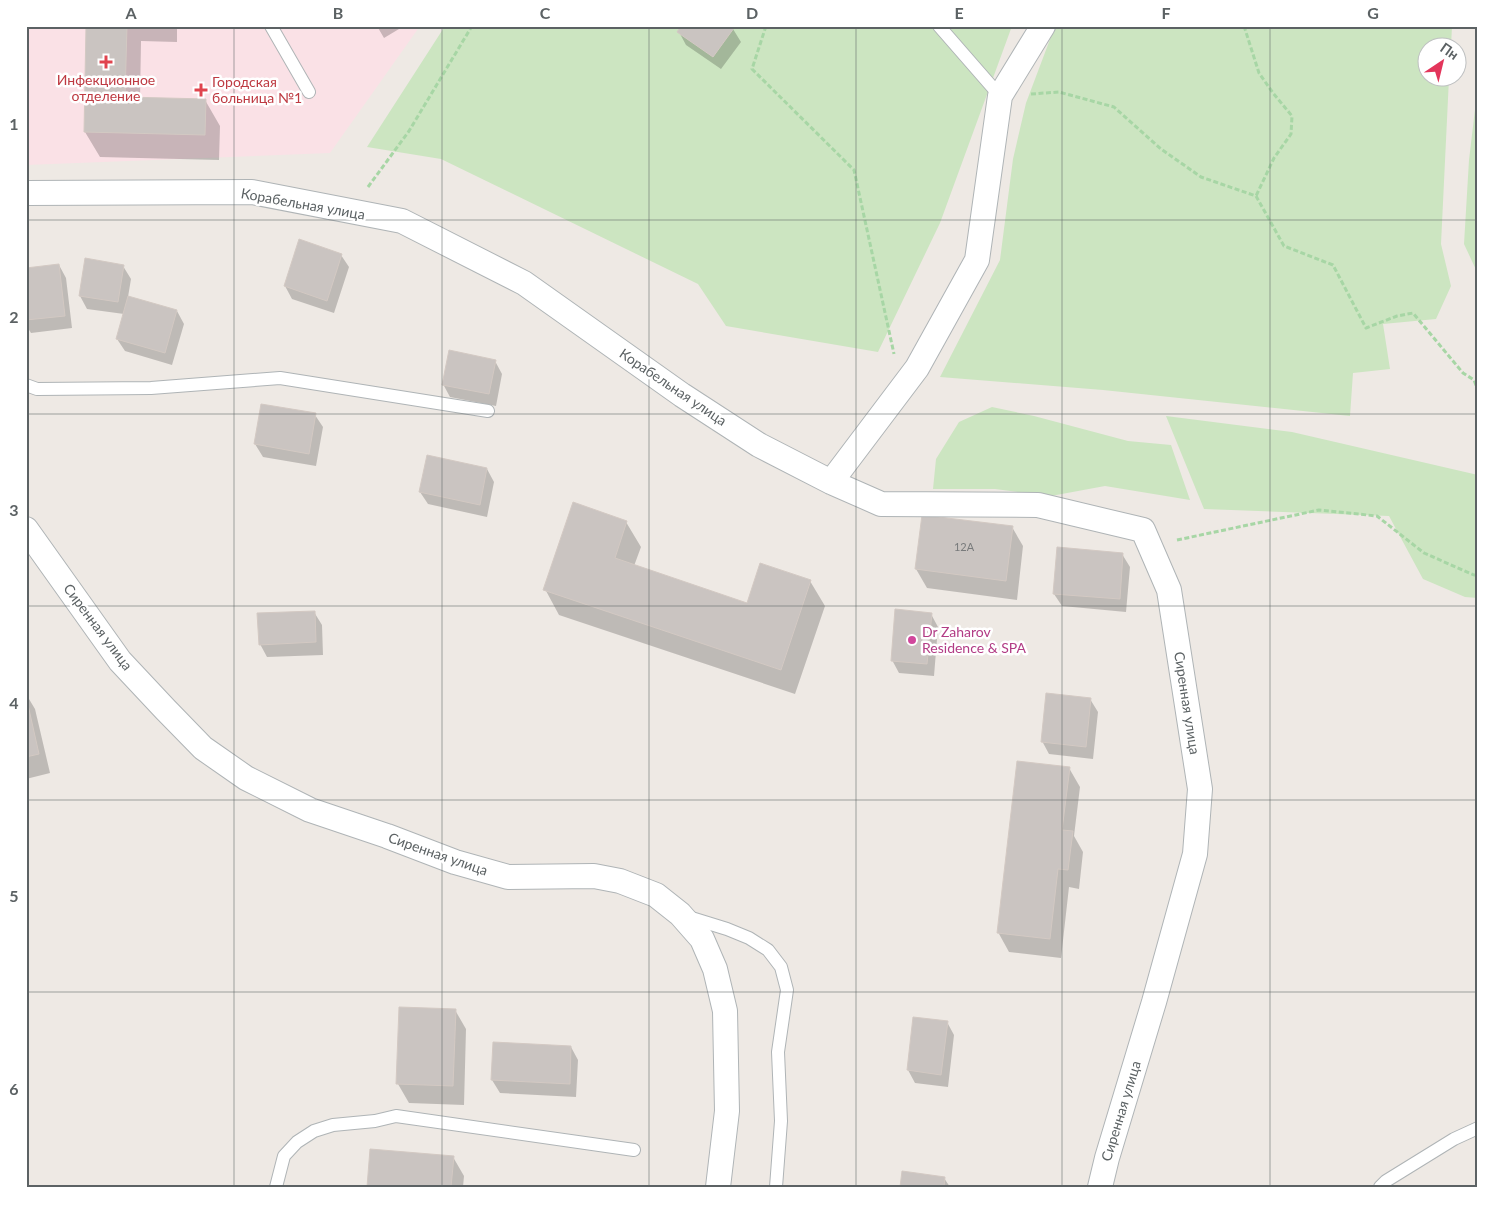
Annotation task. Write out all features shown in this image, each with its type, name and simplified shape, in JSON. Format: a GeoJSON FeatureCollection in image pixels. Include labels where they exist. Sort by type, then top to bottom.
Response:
{"type":"FeatureCollection","features":[{"type":"Feature","properties":{"kind":"street"},"geometry":{"type":"LineString","coordinates":[[1043,26],[1000,96],[977,260],[917,368],[831,482],[882,504],[1038,505],[1143,530]]}},
{"type":"Feature","properties":{"kind":"street","name":"Корабельная улица"},"geometry":{"type":"LineString","coordinates":[[26,192],[252,192],[402,221],[524,283],[674,389],[751,440],[831,482]]}},
{"type":"Feature","properties":{"kind":"street","name":"Сиренная улица"},"geometry":{"type":"LineString","coordinates":[[26,529],[120,660],[203,748],[246,778],[310,810],[387,836],[455,862],[508,876],[594,876],[620,881],[656,895],[680,914],[702,939],[715,970],[725,1011],[727,1111],[718,1187]]}},
{"type":"Feature","properties":{"kind":"street","name":"Сиренная улица"},"geometry":{"type":"LineString","coordinates":[[1100,1187],[1195,854],[1200,789],[1169,590],[1143,530]]}},
{"type":"Feature","properties":{"kind":"lane"},"geometry":{"type":"LineString","coordinates":[[271,26],[309,92]]}},
{"type":"Feature","properties":{"kind":"lane"},"geometry":{"type":"LineString","coordinates":[[939,26],[1000,96]]}},
{"type":"Feature","properties":{"kind":"lane"},"geometry":{"type":"LineString","coordinates":[[26,385],[37,389],[152,388],[280,378],[488,411]]}},
{"type":"Feature","properties":{"kind":"lane"},"geometry":{"type":"LineString","coordinates":[[680,914],[749,938],[768,950],[781,967],[787,990],[778,1052],[781,1121],[776,1187]]}},
{"type":"Feature","properties":{"kind":"lane"},"geometry":{"type":"LineString","coordinates":[[276,1187],[284,1156],[297,1142],[314,1131],[333,1125],[375,1121],[396,1116],[634,1150]]}},
{"type":"Feature","properties":{"kind":"lane"},"geometry":{"type":"LineString","coordinates":[[1380,1187],[1386,1181],[1454,1139],[1478,1128]]}},
{"type":"Feature","properties":{"kind":"path"},"geometry":{"type":"LineString","coordinates":[[350,211],[409,131],[472,26]]}},
{"type":"Feature","properties":{"kind":"path"},"geometry":{"type":"LineString","coordinates":[[766,26],[752,69],[854,170],[895,357],[917,368]]}},
{"type":"Feature","properties":{"kind":"path"},"geometry":{"type":"LineString","coordinates":[[1244,26],[1259,73],[1292,116],[1291,134],[1274,158],[1256,196]]}},
{"type":"Feature","properties":{"kind":"path"},"geometry":{"type":"LineString","coordinates":[[1000,96],[1060,92],[1114,107],[1161,149],[1201,177],[1256,196],[1284,246],[1334,265],[1366,328],[1397,316],[1414,313],[1463,373],[1474,380],[1478,390]]}},
{"type":"Feature","properties":{"kind":"path"},"geometry":{"type":"LineString","coordinates":[[1143,530],[1168,542],[1319,510],[1377,516],[1424,553],[1474,576],[1478,575]]}},
{"type":"Feature","properties":{"kind":"shaded area","name":"Городская больница №1"},"geometry":{"type":"Polygon","coordinates":[[[26,26],[420,26],[330,153],[26,165],[26,26]]]}},
{"type":"Feature","properties":{"kind":"green space"},"geometry":{"type":"Polygon","coordinates":[[[445,26],[1012,26],[940,223],[878,352],[726,326],[698,284],[441,159],[367,147],[445,26]]]}},
{"type":"Feature","properties":{"kind":"green space"},"geometry":{"type":"Polygon","coordinates":[[[1055,26],[1452,26],[1451,38],[1416,38],[1416,88],[1449,88],[1441,244],[1451,286],[1436,319],[1383,324],[1390,369],[1353,373],[1350,416],[1103,390],[940,377],[1000,260],[1013,159],[1026,103],[1055,26]]]}},
{"type":"Feature","properties":{"kind":"green space"},"geometry":{"type":"Polygon","coordinates":[[[1478,84],[1478,274],[1464,244],[1469,160],[1478,84]]]}},
{"type":"Feature","properties":{"kind":"green space"},"geometry":{"type":"Polygon","coordinates":[[[992,407],[1128,441],[1171,445],[1190,500],[1105,486],[1051,496],[995,489],[933,489],[936,459],[959,422],[992,407]]]}},
{"type":"Feature","properties":{"kind":"green space"},"geometry":{"type":"Polygon","coordinates":[[[1166,416],[1292,432],[1478,475],[1478,598],[1465,597],[1423,579],[1389,516],[1204,509],[1166,416]]]}},
{"type":"Feature","properties":{"kind":"building","name":"Инфекционное отделение"},"geometry":{"type":"Polygon","coordinates":[[[86,26],[127,26],[125,97],[206,99],[205,135],[84,132],[86,26]]]}},
{"type":"Feature","properties":{"kind":"building"},"geometry":{"type":"Polygon","coordinates":[[[681,26],[731,26],[734,28],[713,57],[677,32],[681,26]]]}},
{"type":"Feature","properties":{"kind":"building"},"geometry":{"type":"Polygon","coordinates":[[[299,239],[342,254],[327,301],[284,286],[299,239]]]}},
{"type":"Feature","properties":{"kind":"building"},"geometry":{"type":"Polygon","coordinates":[[[85,258],[124,265],[118,302],[79,296],[85,258]]]}},
{"type":"Feature","properties":{"kind":"building"},"geometry":{"type":"Polygon","coordinates":[[[59,264],[65,316],[26,320],[26,268],[59,264]]]}},
{"type":"Feature","properties":{"kind":"building"},"geometry":{"type":"Polygon","coordinates":[[[128,296],[177,310],[165,353],[116,339],[128,296]]]}},
{"type":"Feature","properties":{"kind":"building"},"geometry":{"type":"Polygon","coordinates":[[[449,350],[496,360],[489,394],[442,385],[449,350]]]}},
{"type":"Feature","properties":{"kind":"building"},"geometry":{"type":"Polygon","coordinates":[[[261,404],[316,413],[309,454],[254,444],[261,404]]]}},
{"type":"Feature","properties":{"kind":"building"},"geometry":{"type":"Polygon","coordinates":[[[427,455],[487,468],[480,505],[419,492],[427,455]]]}},
{"type":"Feature","properties":{"kind":"building"},"geometry":{"type":"Polygon","coordinates":[[[573,502],[627,521],[615,558],[747,603],[760,563],[811,580],[781,670],[543,590],[573,502]]]}},
{"type":"Feature","properties":{"kind":"building"},"geometry":{"type":"Polygon","coordinates":[[[922,515],[1013,526],[1006,581],[915,569],[922,515]]]}},
{"type":"Feature","properties":{"kind":"building"},"geometry":{"type":"Polygon","coordinates":[[[1057,547],[1123,553],[1120,599],[1053,594],[1057,547]]]}},
{"type":"Feature","properties":{"kind":"building"},"geometry":{"type":"Polygon","coordinates":[[[895,609],[932,613],[927,664],[891,661],[895,609]]]}},
{"type":"Feature","properties":{"kind":"building"},"geometry":{"type":"Polygon","coordinates":[[[315,611],[316,642],[259,645],[257,613],[315,611]]]}},
{"type":"Feature","properties":{"kind":"building"},"geometry":{"type":"Polygon","coordinates":[[[1046,693],[1091,698],[1086,747],[1041,742],[1046,693]]]}},
{"type":"Feature","properties":{"kind":"building"},"geometry":{"type":"Polygon","coordinates":[[[26,696],[39,754],[26,757],[26,696]]]}},
{"type":"Feature","properties":{"kind":"building"},"geometry":{"type":"Polygon","coordinates":[[[1017,761],[1070,767],[1062,830],[1073,831],[1068,870],[1058,869],[1050,939],[997,933],[1017,761]]]}},
{"type":"Feature","properties":{"kind":"building"},"geometry":{"type":"Polygon","coordinates":[[[399,1007],[456,1009],[453,1086],[396,1084],[399,1007]]]}},
{"type":"Feature","properties":{"kind":"building"},"geometry":{"type":"Polygon","coordinates":[[[913,1017],[948,1021],[941,1075],[907,1070],[913,1017]]]}},
{"type":"Feature","properties":{"kind":"building"},"geometry":{"type":"Polygon","coordinates":[[[493,1042],[571,1046],[570,1084],[491,1080],[493,1042]]]}},
{"type":"Feature","properties":{"kind":"building"},"geometry":{"type":"Polygon","coordinates":[[[370,1149],[454,1156],[451,1187],[367,1187],[370,1149]]]}},
{"type":"Feature","properties":{"kind":"building"},"geometry":{"type":"Polygon","coordinates":[[[902,1171],[945,1177],[944,1187],[900,1187],[902,1171]]]}},
{"type":"Feature","properties":{"kind":"place","name":"Инфекционное отделение"},"geometry":{"type":"Point","coordinates":[106,62]}},
{"type":"Feature","properties":{"kind":"place","name":"Городская больница №1"},"geometry":{"type":"Point","coordinates":[201,90]}},
{"type":"Feature","properties":{"kind":"place","name":"Dr Zaharov Residence & SPA"},"geometry":{"type":"Point","coordinates":[912,640]}}]}
